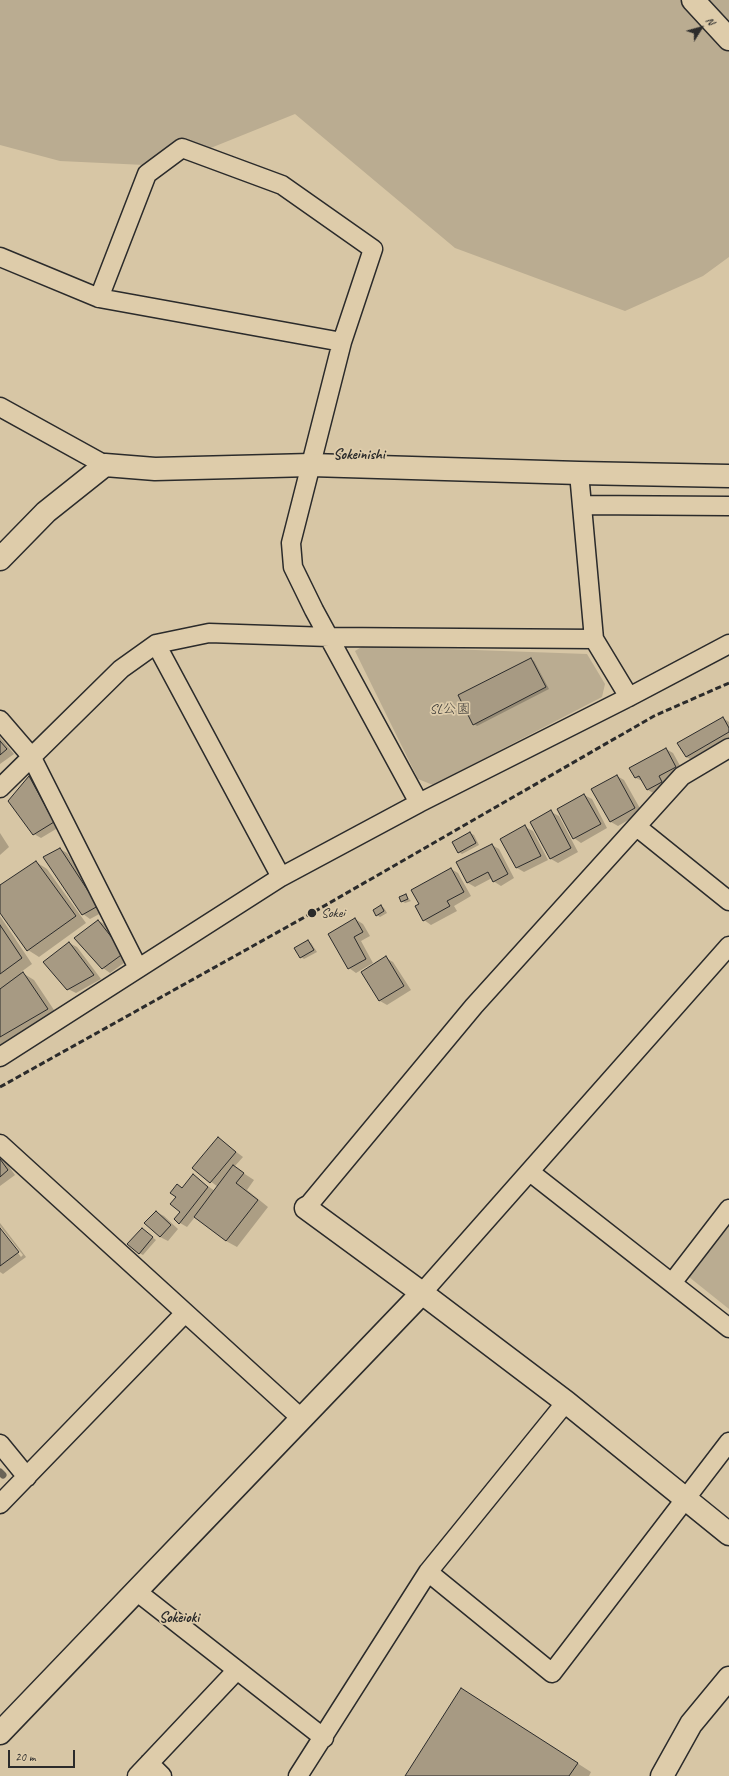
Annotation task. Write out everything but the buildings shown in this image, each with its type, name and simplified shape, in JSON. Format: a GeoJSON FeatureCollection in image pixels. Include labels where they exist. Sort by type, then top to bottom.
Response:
{"type":"FeatureCollection","features":[{"type":"Feature","properties":{"kind":"main road"},"geometry":{"type":"LineString","coordinates":[[693,0],[729,39]]}},
{"type":"Feature","properties":{"kind":"main road"},"geometry":{"type":"LineString","coordinates":[[0,559],[46,512],[105,465],[155,469],[311,465],[729,476]]}},
{"type":"Feature","properties":{"kind":"main road"},"geometry":{"type":"LineString","coordinates":[[306,1208],[422,1293],[566,1402],[729,1534]]}},
{"type":"Feature","properties":{"kind":"main road"},"geometry":{"type":"LineString","coordinates":[[0,1733],[422,1293]]}},
{"type":"Feature","properties":{"kind":"main road"},"geometry":{"type":"LineString","coordinates":[[662,1776],[691,1724],[729,1678]]}},
{"type":"Feature","properties":{"kind":"street"},"geometry":{"type":"LineString","coordinates":[[99,298],[147,174],[182,148],[282,185],[373,249],[342,342],[291,543],[293,567],[329,637],[419,803]]}},
{"type":"Feature","properties":{"kind":"street"},"geometry":{"type":"LineString","coordinates":[[0,257],[99,298],[342,342]]}},
{"type":"Feature","properties":{"kind":"street"},"geometry":{"type":"LineString","coordinates":[[0,407],[105,465]]}},
{"type":"Feature","properties":{"kind":"street"},"geometry":{"type":"LineString","coordinates":[[579,473],[594,639],[629,697]]}},
{"type":"Feature","properties":{"kind":"street"},"geometry":{"type":"LineString","coordinates":[[582,505],[729,506]]}},
{"type":"Feature","properties":{"kind":"street"},"geometry":{"type":"LineString","coordinates":[[0,788],[121,669],[156,644],[209,633],[329,637],[594,639]]}},
{"type":"Feature","properties":{"kind":"street"},"geometry":{"type":"LineString","coordinates":[[156,644],[281,877]]}},
{"type":"Feature","properties":{"kind":"street"},"geometry":{"type":"LineString","coordinates":[[0,1057],[281,877],[419,803],[629,697],[729,644]]}},
{"type":"Feature","properties":{"kind":"street"},"geometry":{"type":"LineString","coordinates":[[0,720],[32,756],[138,968]]}},
{"type":"Feature","properties":{"kind":"street"},"geometry":{"type":"LineString","coordinates":[[306,1208],[474,1006],[682,776],[729,748]]}},
{"type":"Feature","properties":{"kind":"street"},"geometry":{"type":"LineString","coordinates":[[637,827],[729,901]]}},
{"type":"Feature","properties":{"kind":"street"},"geometry":{"type":"LineString","coordinates":[[422,1293],[729,946]]}},
{"type":"Feature","properties":{"kind":"street"},"geometry":{"type":"LineString","coordinates":[[0,1144],[302,1419]]}},
{"type":"Feature","properties":{"kind":"street"},"geometry":{"type":"LineString","coordinates":[[530,1172],[729,1328]]}},
{"type":"Feature","properties":{"kind":"street"},"geometry":{"type":"LineString","coordinates":[[672,1284],[729,1209]]}},
{"type":"Feature","properties":{"kind":"street"},"geometry":{"type":"LineString","coordinates":[[0,1504],[185,1313]]}},
{"type":"Feature","properties":{"kind":"street"},"geometry":{"type":"LineString","coordinates":[[298,1776],[324,1738],[428,1572],[566,1402]]}},
{"type":"Feature","properties":{"kind":"street"},"geometry":{"type":"LineString","coordinates":[[428,1572],[552,1673],[729,1442]]}},
{"type":"Feature","properties":{"kind":"street"},"geometry":{"type":"LineString","coordinates":[[0,1444],[26,1476]]}},
{"type":"Feature","properties":{"kind":"street"},"geometry":{"type":"LineString","coordinates":[[136,1592],[324,1738]]}},
{"type":"Feature","properties":{"kind":"street"},"geometry":{"type":"LineString","coordinates":[[162,1776],[143,1770],[237,1670]]}},
{"type":"Feature","properties":{"kind":"green space"},"geometry":{"type":"Polygon","coordinates":[[[0,0],[729,0],[729,257],[703,276],[625,311],[455,248],[295,114],[166,166],[60,161],[0,145],[0,0]]]}},
{"type":"Feature","properties":{"kind":"green space","name":"SL公園"},"geometry":{"type":"Polygon","coordinates":[[[363,646],[587,654],[605,684],[602,697],[433,785],[418,779],[355,651],[363,646]]]}},
{"type":"Feature","properties":{"kind":"green space"},"geometry":{"type":"Polygon","coordinates":[[[729,1225],[729,1309],[689,1277],[729,1225]]]}},
{"type":"Feature","properties":{"kind":"waterway"},"geometry":{"type":"LineString","coordinates":[[0,1472],[3,1475]]}},
{"type":"Feature","properties":{"kind":"railway"},"geometry":{"type":"LineString","coordinates":[[0,1087],[312,913],[654,716],[729,683]]}},
{"type":"Feature","properties":{"kind":"place","name":"Sokei"},"geometry":{"type":"Point","coordinates":[312,913]}},
{"type":"Feature","properties":{"kind":"district","name":"Sokeinishi"},"geometry":{"type":"Point","coordinates":[359,455]}},
{"type":"Feature","properties":{"kind":"district","name":"Sokeioki"},"geometry":{"type":"Point","coordinates":[179,1618]}}]}
